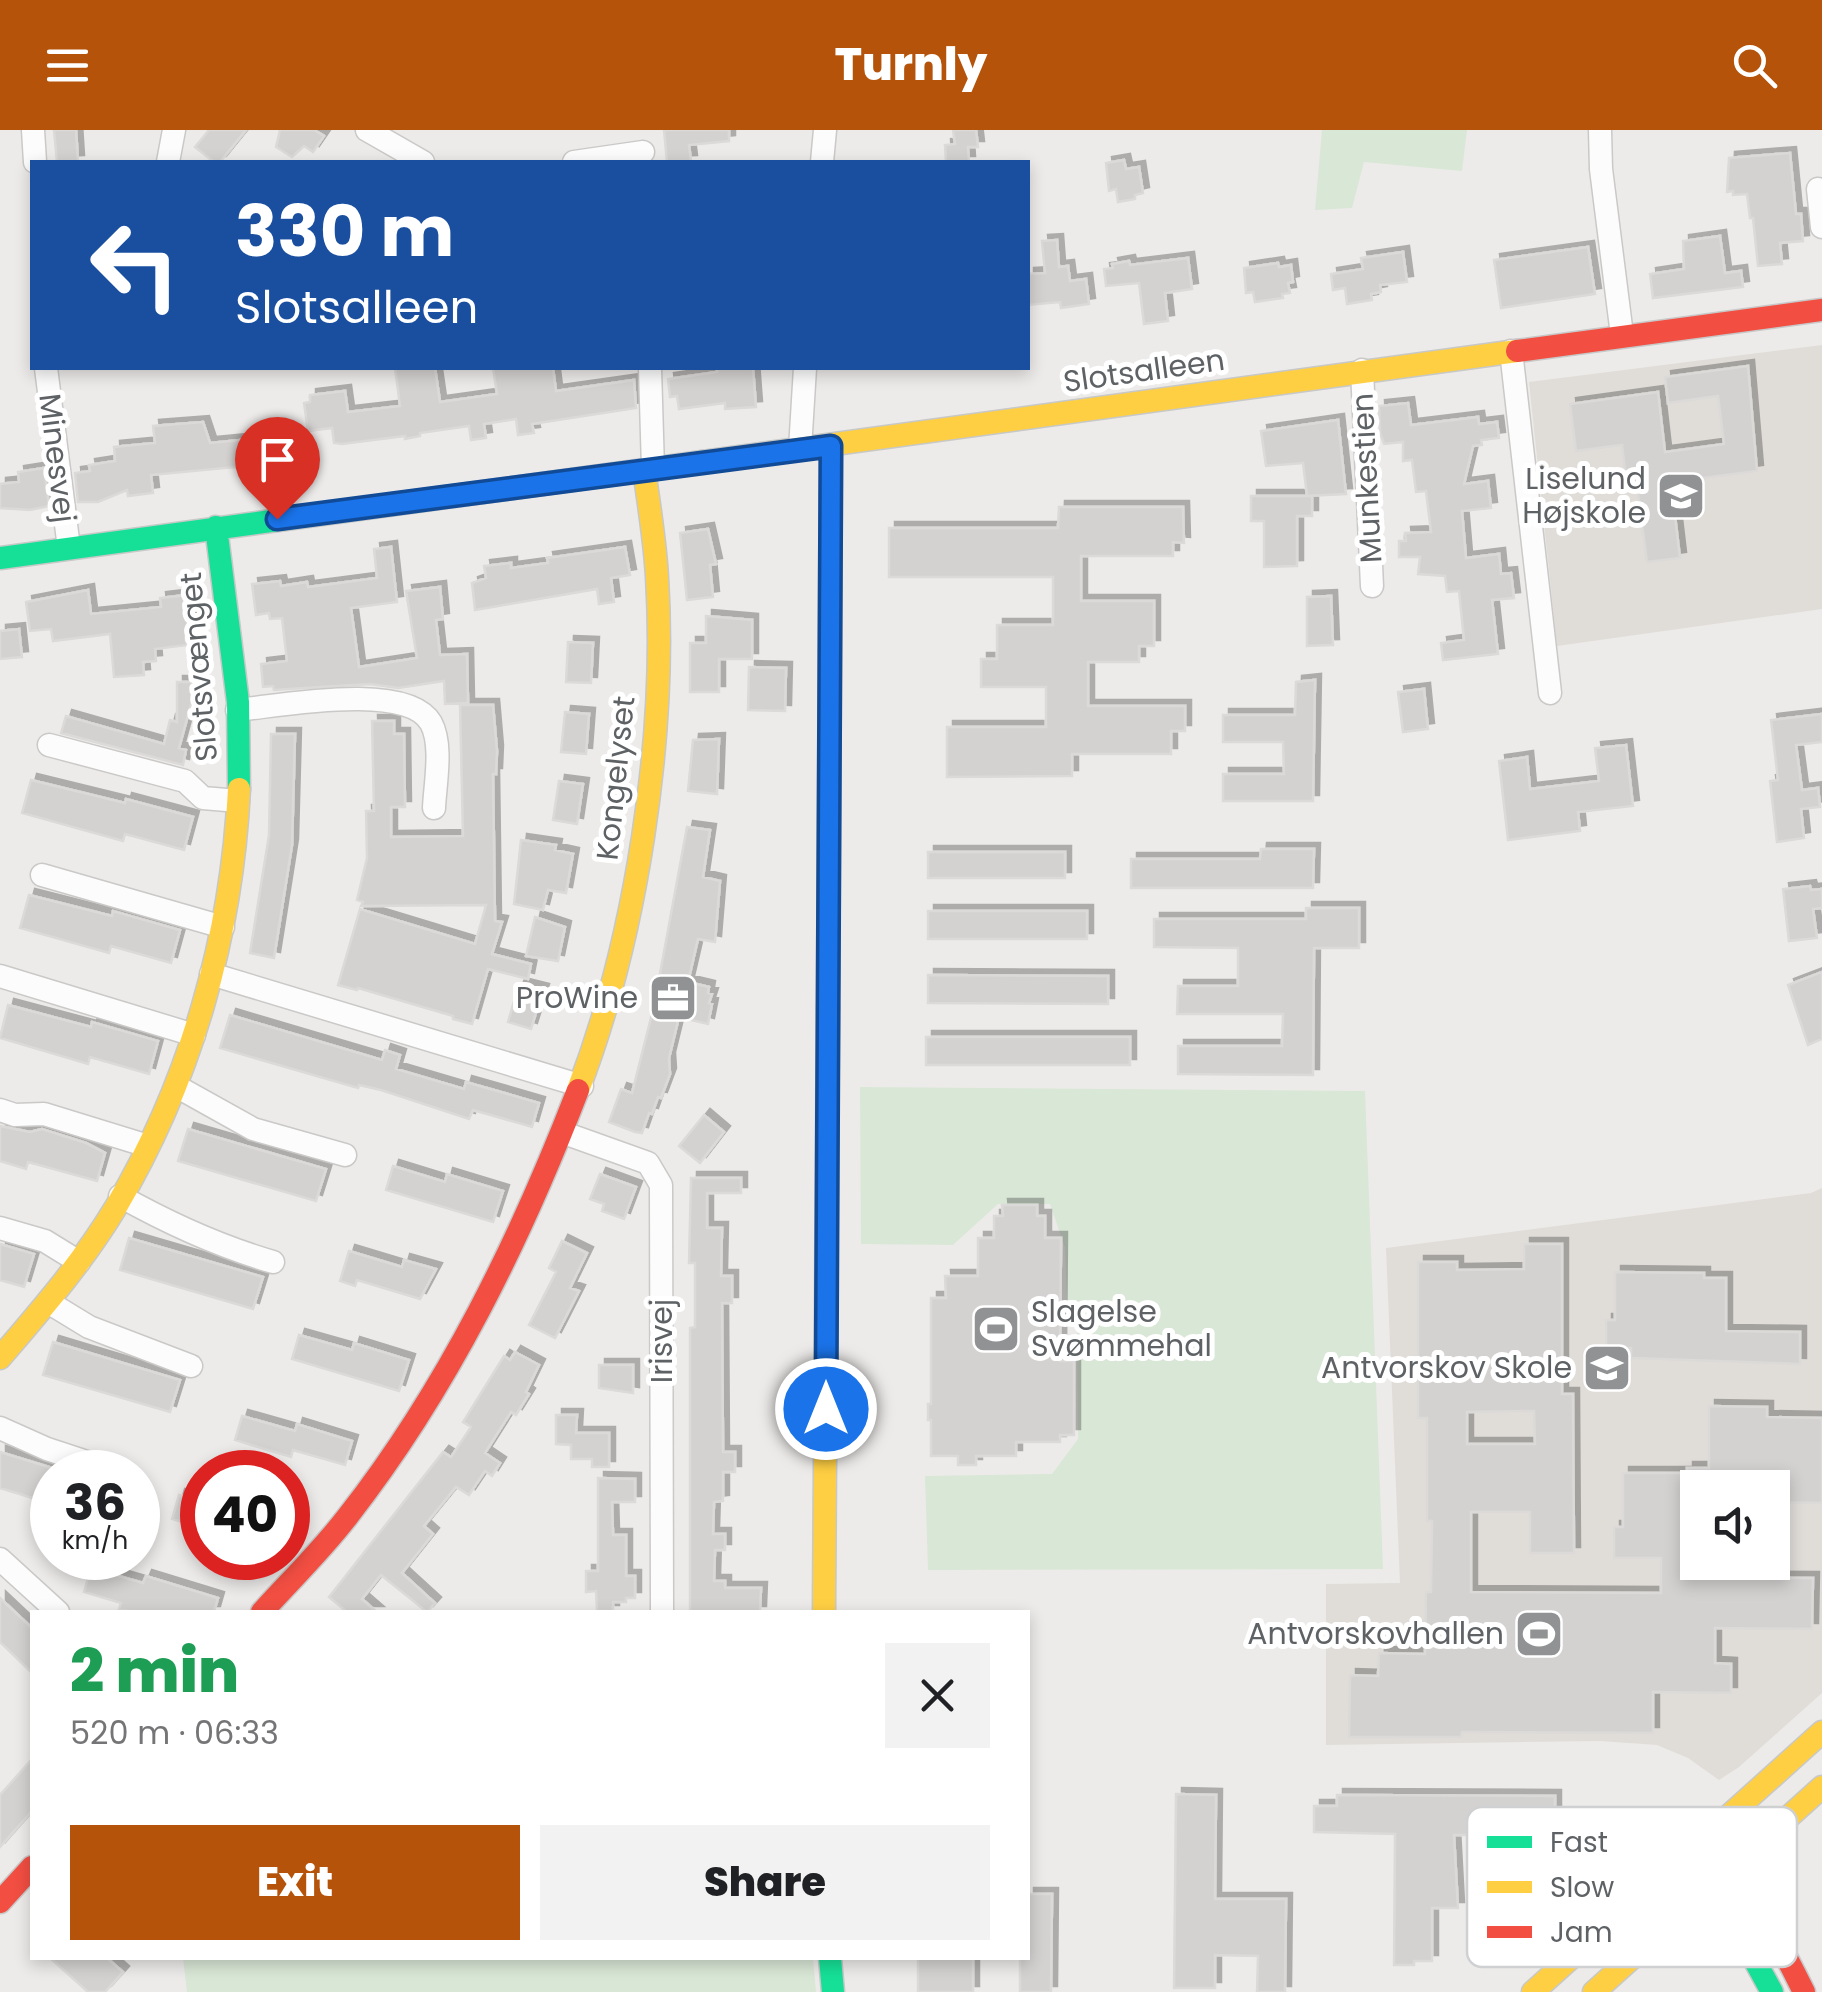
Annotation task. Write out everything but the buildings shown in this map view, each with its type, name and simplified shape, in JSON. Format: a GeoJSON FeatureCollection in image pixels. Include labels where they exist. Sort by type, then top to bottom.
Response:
{"type":"FeatureCollection","features":[{"type":"Feature","properties":{"kind":"street"},"geometry":{"type":"LineString","coordinates":[[34,130],[35,160]]}},
{"type":"Feature","properties":{"kind":"street"},"geometry":{"type":"LineString","coordinates":[[168,160],[174,130]]}},
{"type":"Feature","properties":{"kind":"street"},"geometry":{"type":"LineString","coordinates":[[367,130],[420,160]]}},
{"type":"Feature","properties":{"kind":"street"},"geometry":{"type":"LineString","coordinates":[[822,160],[825,130]]}},
{"type":"Feature","properties":{"kind":"street"},"geometry":{"type":"LineString","coordinates":[[1600,130],[1601,168],[1622,335]]}},
{"type":"Feature","properties":{"kind":"street"},"geometry":{"type":"LineString","coordinates":[[584,160],[642,148]]}},
{"type":"Feature","properties":{"kind":"street"},"geometry":{"type":"LineString","coordinates":[[1818,189],[1822,227]]}},
{"type":"Feature","properties":{"kind":"street","name":"Slotsalleen"},"geometry":{"type":"LineString","coordinates":[[0,558],[1822,310]]}},
{"type":"Feature","properties":{"kind":"street"},"geometry":{"type":"LineString","coordinates":[[1511,351],[1550,692]]}},
{"type":"Feature","properties":{"kind":"street","name":"Minesvej"},"geometry":{"type":"LineString","coordinates":[[46,370],[68,548]]}},
{"type":"Feature","properties":{"kind":"street"},"geometry":{"type":"LineString","coordinates":[[649,470],[650,370]]}},
{"type":"Feature","properties":{"kind":"street"},"geometry":{"type":"LineString","coordinates":[[800,449],[805,370]]}},
{"type":"Feature","properties":{"kind":"street","name":"Munkestien"},"geometry":{"type":"LineString","coordinates":[[1362,370],[1372,586]]}},
{"type":"Feature","properties":{"kind":"street"},"geometry":{"type":"LineString","coordinates":[[824,1610],[831,446]]}},
{"type":"Feature","properties":{"kind":"street","name":"Kongelyset"},"geometry":{"type":"LineString","coordinates":[[264,1610],[354,1508],[434,1394],[509,1257],[582,1086],[610,995],[633,892],[650,784],[658,588],[649,470]]}},
{"type":"Feature","properties":{"kind":"street","name":"Slotsvænget"},"geometry":{"type":"LineString","coordinates":[[0,1358],[80,1262],[148,1146],[176,1086],[211,974],[223,927],[238,800],[237,710],[216,527]]}},
{"type":"Feature","properties":{"kind":"street"},"geometry":{"type":"LineString","coordinates":[[237,710],[372,698],[401,703],[418,711],[430,721],[436,739],[434,808]]}},
{"type":"Feature","properties":{"kind":"street","name":"Slotsvænget"},"geometry":{"type":"LineString","coordinates":[[49,745],[185,781],[203,798],[238,800]]}},
{"type":"Feature","properties":{"kind":"street"},"geometry":{"type":"LineString","coordinates":[[42,875],[223,927]]}},
{"type":"Feature","properties":{"kind":"street"},"geometry":{"type":"LineString","coordinates":[[211,974],[582,1086]]}},
{"type":"Feature","properties":{"kind":"street"},"geometry":{"type":"LineString","coordinates":[[0,976],[194,1036]]}},
{"type":"Feature","properties":{"kind":"street"},"geometry":{"type":"LineString","coordinates":[[176,1086],[253,1129],[344,1155]]}},
{"type":"Feature","properties":{"kind":"street"},"geometry":{"type":"LineString","coordinates":[[0,1110],[15,1115],[44,1114],[148,1146]]}},
{"type":"Feature","properties":{"kind":"street","name":"Irisvej"},"geometry":{"type":"LineString","coordinates":[[564,1133],[648,1163],[661,1184],[662,1610]]}},
{"type":"Feature","properties":{"kind":"street"},"geometry":{"type":"LineString","coordinates":[[120,1196],[223,1248],[272,1262]]}},
{"type":"Feature","properties":{"kind":"street"},"geometry":{"type":"LineString","coordinates":[[0,1228],[44,1241],[80,1262]]}},
{"type":"Feature","properties":{"kind":"street"},"geometry":{"type":"LineString","coordinates":[[48,1302],[89,1327],[190,1366]]}},
{"type":"Feature","properties":{"kind":"street"},"geometry":{"type":"LineString","coordinates":[[0,1428],[50,1450]]}},
{"type":"Feature","properties":{"kind":"street"},"geometry":{"type":"LineString","coordinates":[[0,1559],[56,1610]]}},
{"type":"Feature","properties":{"kind":"street"},"geometry":{"type":"LineString","coordinates":[[1738,1807],[1822,1732]]}},
{"type":"Feature","properties":{"kind":"street"},"geometry":{"type":"LineString","coordinates":[[1765,1807],[1822,1753]]}},
{"type":"Feature","properties":{"kind":"street"},"geometry":{"type":"LineString","coordinates":[[1797,1807],[1822,1787]]}},
{"type":"Feature","properties":{"kind":"street"},"geometry":{"type":"LineString","coordinates":[[0,1902],[30,1869]]}},
{"type":"Feature","properties":{"kind":"street"},"geometry":{"type":"LineString","coordinates":[[830,1960],[833,1992]]}},
{"type":"Feature","properties":{"kind":"street"},"geometry":{"type":"LineString","coordinates":[[1533,1992],[1561,1967]]}},
{"type":"Feature","properties":{"kind":"street"},"geometry":{"type":"LineString","coordinates":[[1594,1992],[1620,1967]]}},
{"type":"Feature","properties":{"kind":"street"},"geometry":{"type":"LineString","coordinates":[[1758,1967],[1772,1992]]}},
{"type":"Feature","properties":{"kind":"street"},"geometry":{"type":"LineString","coordinates":[[1790,1967],[1804,1992]]}},
{"type":"Feature","properties":{"kind":"shaded area","name":"Liselund Højskole"},"geometry":{"type":"Polygon","coordinates":[[[1822,345],[1822,609],[1557,646],[1529,382],[1822,345]]]}},
{"type":"Feature","properties":{"kind":"shaded area","name":"Antvorskov Skole"},"geometry":{"type":"Polygon","coordinates":[[[1822,1188],[1822,1693],[1739,1767],[1719,1780],[1688,1758],[1657,1745],[1600,1741],[1326,1745],[1326,1584],[1400,1583],[1386,1248],[1811,1193],[1822,1188]]]}},
{"type":"Feature","properties":{"kind":"green space"},"geometry":{"type":"Polygon","coordinates":[[[1322,130],[1467,130],[1462,171],[1364,162],[1352,208],[1315,210],[1322,130]]]}},
{"type":"Feature","properties":{"kind":"green space"},"geometry":{"type":"Polygon","coordinates":[[[860,1087],[1365,1091],[1383,1569],[928,1570],[925,1476],[1052,1474],[1078,1439],[1077,1312],[1067,1304],[1065,1248],[1050,1204],[998,1204],[953,1245],[861,1244],[860,1087]]]}},
{"type":"Feature","properties":{"kind":"green space"},"geometry":{"type":"Polygon","coordinates":[[[183,1960],[813,1960],[816,1992],[187,1992],[183,1960]]]}},
{"type":"Feature","properties":{"kind":"traffic: fast"},"geometry":{"type":"LineString","coordinates":[[0,558],[703,462]]}},
{"type":"Feature","properties":{"kind":"traffic: fast"},"geometry":{"type":"LineString","coordinates":[[216,527],[238,702],[239,789]]}},
{"type":"Feature","properties":{"kind":"traffic: fast"},"geometry":{"type":"LineString","coordinates":[[830,1960],[833,1992]]}},
{"type":"Feature","properties":{"kind":"traffic: fast"},"geometry":{"type":"LineString","coordinates":[[1758,1967],[1772,1992]]}},
{"type":"Feature","properties":{"kind":"traffic: slow"},"geometry":{"type":"LineString","coordinates":[[703,462],[1517,351]]}},
{"type":"Feature","properties":{"kind":"traffic: slow"},"geometry":{"type":"LineString","coordinates":[[578,1090],[616,969],[631,904],[652,770],[659,639],[656,564],[644,470]]}},
{"type":"Feature","properties":{"kind":"traffic: slow"},"geometry":{"type":"LineString","coordinates":[[0,1358],[103,1227],[143,1159],[166,1109],[203,1006],[217,952],[235,844],[239,789]]}},
{"type":"Feature","properties":{"kind":"traffic: slow"},"geometry":{"type":"LineString","coordinates":[[824,1610],[828,1008]]}},
{"type":"Feature","properties":{"kind":"traffic: slow"},"geometry":{"type":"LineString","coordinates":[[1739,1807],[1822,1732]]}},
{"type":"Feature","properties":{"kind":"traffic: slow"},"geometry":{"type":"LineString","coordinates":[[1797,1809],[1822,1787]]}},
{"type":"Feature","properties":{"kind":"traffic: slow"},"geometry":{"type":"LineString","coordinates":[[1533,1992],[1561,1967]]}},
{"type":"Feature","properties":{"kind":"traffic: slow"},"geometry":{"type":"LineString","coordinates":[[1594,1992],[1622,1967]]}},
{"type":"Feature","properties":{"kind":"traffic: jam"},"geometry":{"type":"LineString","coordinates":[[1517,351],[1822,310]]}},
{"type":"Feature","properties":{"kind":"traffic: jam"},"geometry":{"type":"LineString","coordinates":[[828,1008],[831,446]]}},
{"type":"Feature","properties":{"kind":"traffic: jam"},"geometry":{"type":"LineString","coordinates":[[264,1610],[338,1529],[418,1417],[506,1257],[578,1090]]}},
{"type":"Feature","properties":{"kind":"traffic: jam"},"geometry":{"type":"LineString","coordinates":[[0,1902],[30,1869]]}},
{"type":"Feature","properties":{"kind":"traffic: jam"},"geometry":{"type":"LineString","coordinates":[[1791,1967],[1804,1992]]}},
{"type":"Feature","properties":{"kind":"place","name":"Liselund Højskole"},"geometry":{"type":"Point","coordinates":[1681,496]}},
{"type":"Feature","properties":{"kind":"place","name":"ProWine"},"geometry":{"type":"Point","coordinates":[673,998]}},
{"type":"Feature","properties":{"kind":"place","name":"Slagelse Svømmehal"},"geometry":{"type":"Point","coordinates":[996,1329]}},
{"type":"Feature","properties":{"kind":"place","name":"Antvorskov Skole"},"geometry":{"type":"Point","coordinates":[1607,1368]}},
{"type":"Feature","properties":{"kind":"place","name":"Antvorskovhallen"},"geometry":{"type":"Point","coordinates":[1539,1634]}},
{"type":"Feature","properties":{"kind":"route"},"geometry":{"type":"LineString","coordinates":[[277,519],[831,446],[826,1409]]}}]}
